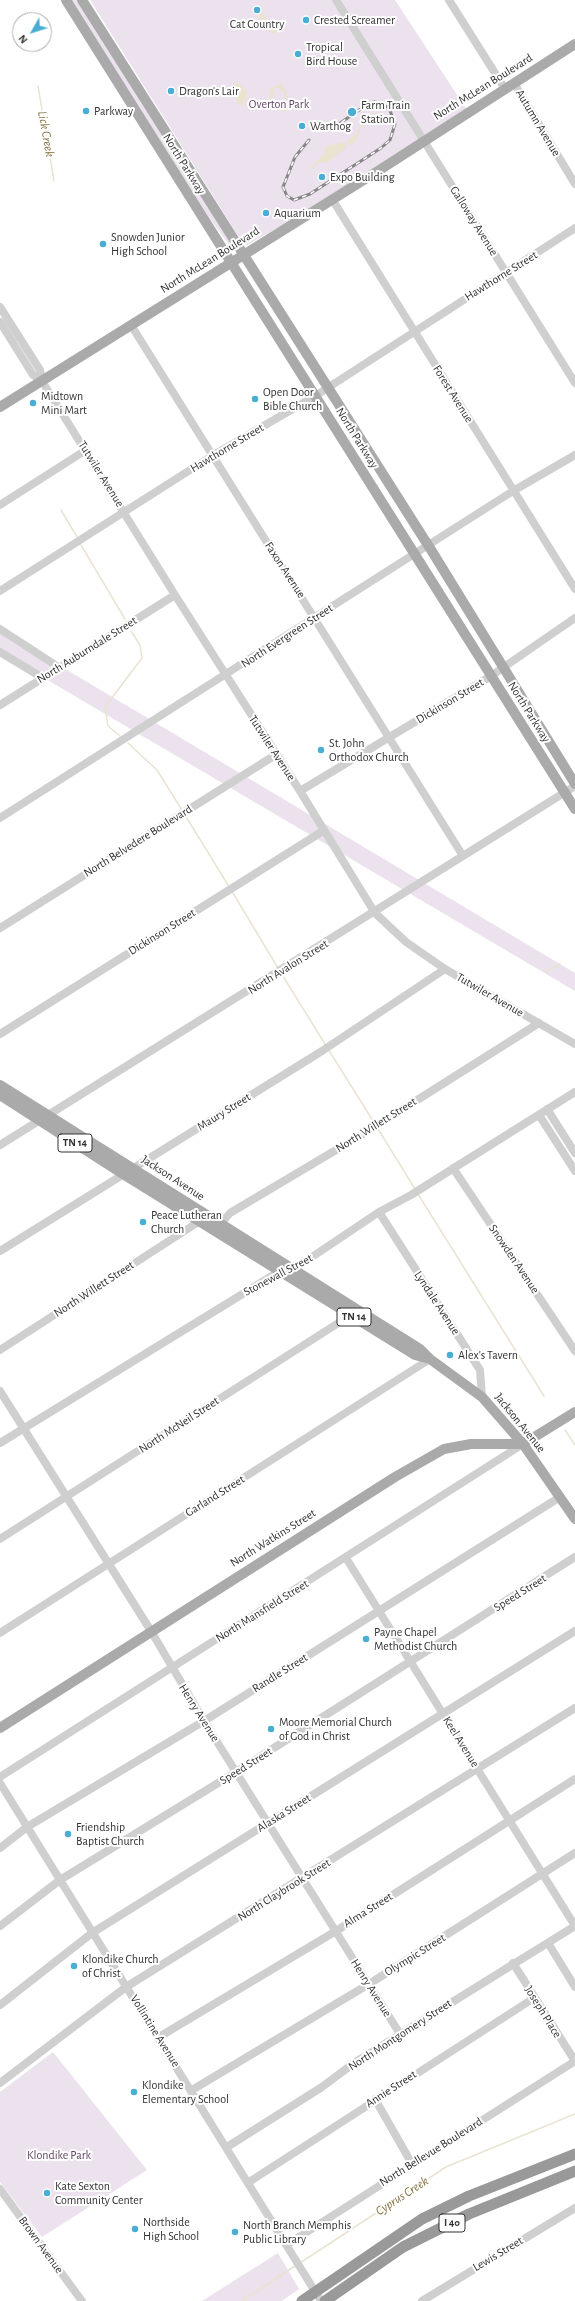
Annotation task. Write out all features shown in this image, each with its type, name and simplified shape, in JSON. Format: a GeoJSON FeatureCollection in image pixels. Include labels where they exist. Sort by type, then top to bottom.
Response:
{"type":"FeatureCollection","features":[{"type":"Feature","properties":{"kind":"highway"},"geometry":{"type":"LineString","coordinates":[[529,2171],[575,2147]]}},
{"type":"Feature","properties":{"kind":"highway","name":"I 40"},"geometry":{"type":"LineString","coordinates":[[302,2301],[422,2220],[469,2196],[575,2153]]}},
{"type":"Feature","properties":{"kind":"highway","name":"I 40"},"geometry":{"type":"LineString","coordinates":[[325,2301],[403,2247],[469,2214],[575,2171]]}},
{"type":"Feature","properties":{"kind":"main road","name":"North Parkway"},"geometry":{"type":"LineString","coordinates":[[66,0],[575,809]]}},
{"type":"Feature","properties":{"kind":"main road","name":"North Parkway"},"geometry":{"type":"LineString","coordinates":[[82,0],[429,547],[575,785]]}},
{"type":"Feature","properties":{"kind":"main road","name":"North McLean Boulevard"},"geometry":{"type":"LineString","coordinates":[[0,408],[131,325],[232,264],[575,44]]}},
{"type":"Feature","properties":{"kind":"main road","name":"Jackson Avenue"},"geometry":{"type":"LineString","coordinates":[[0,1085],[123,1174],[204,1219],[280,1271],[420,1349],[430,1359],[482,1397],[523,1444],[575,1519]]}},
{"type":"Feature","properties":{"kind":"main road","name":"Jackson Avenue"},"geometry":{"type":"LineString","coordinates":[[0,1095],[134,1167],[204,1219]]}},
{"type":"Feature","properties":{"kind":"main road","name":"Jackson Avenue"},"geometry":{"type":"LineString","coordinates":[[218,1228],[294,1269],[354,1312]]}},
{"type":"Feature","properties":{"kind":"main road"},"geometry":{"type":"LineString","coordinates":[[523,1444],[575,1412]]}},
{"type":"Feature","properties":{"kind":"main road","name":"North Watkins Street"},"geometry":{"type":"LineString","coordinates":[[0,1728],[395,1477],[444,1450],[472,1444],[523,1444]]}},
{"type":"Feature","properties":{"kind":"street","name":"Galloway Avenue"},"geometry":{"type":"LineString","coordinates":[[336,0],[425,140],[575,383]]}},
{"type":"Feature","properties":{"kind":"street","name":"Autumn Avenue"},"geometry":{"type":"LineString","coordinates":[[449,0],[505,89]]}},
{"type":"Feature","properties":{"kind":"street","name":"Autumn Avenue"},"geometry":{"type":"LineString","coordinates":[[514,83],[575,184]]}},
{"type":"Feature","properties":{"kind":"street","name":"Forest Avenue"},"geometry":{"type":"LineString","coordinates":[[332,199],[575,589]]}},
{"type":"Feature","properties":{"kind":"street","name":"Hawthorne Street"},"geometry":{"type":"LineString","coordinates":[[0,591],[212,456],[315,396],[414,330],[507,273],[575,228]]}},
{"type":"Feature","properties":{"kind":"street","name":"Tutwiler Avenue"},"geometry":{"type":"LineString","coordinates":[[0,307],[40,370],[42,381],[125,512],[224,676],[277,754],[323,831],[375,913],[406,942],[445,969],[575,1044]]}},
{"type":"Feature","properties":{"kind":"street","name":"Tutwiler Avenue"},"geometry":{"type":"LineString","coordinates":[[0,322],[33,375],[42,381]]}},
{"type":"Feature","properties":{"kind":"street","name":"Faxon Avenue"},"geometry":{"type":"LineString","coordinates":[[131,325],[212,456],[316,618],[463,856]]}},
{"type":"Feature","properties":{"kind":"street"},"geometry":{"type":"LineString","coordinates":[[0,505],[86,450]]}},
{"type":"Feature","properties":{"kind":"street","name":"North Evergreen Street"},"geometry":{"type":"LineString","coordinates":[[0,818],[416,556],[513,491],[575,455]]}},
{"type":"Feature","properties":{"kind":"street","name":"North Auburndale Street"},"geometry":{"type":"LineString","coordinates":[[0,705],[175,595]]}},
{"type":"Feature","properties":{"kind":"street","name":"Dickinson Street"},"geometry":{"type":"LineString","coordinates":[[300,791],[491,676],[575,618]]}},
{"type":"Feature","properties":{"kind":"street"},"geometry":{"type":"LineString","coordinates":[[0,629],[60,668]]}},
{"type":"Feature","properties":{"kind":"street"},"geometry":{"type":"LineString","coordinates":[[0,652],[43,678]]}},
{"type":"Feature","properties":{"kind":"street","name":"North Belvedere Boulevard"},"geometry":{"type":"LineString","coordinates":[[0,928],[277,754]]}},
{"type":"Feature","properties":{"kind":"street","name":"North Avalon Street"},"geometry":{"type":"LineString","coordinates":[[0,1145],[375,913],[575,785]]}},
{"type":"Feature","properties":{"kind":"street","name":"Dickinson Street"},"geometry":{"type":"LineString","coordinates":[[0,1034],[323,831]]}},
{"type":"Feature","properties":{"kind":"street","name":"Maury Street"},"geometry":{"type":"LineString","coordinates":[[0,1251],[326,1048],[445,969]]}},
{"type":"Feature","properties":{"kind":"street","name":"North Willett Street"},"geometry":{"type":"LineString","coordinates":[[218,1228],[230,1213],[376,1126],[539,1023]]}},
{"type":"Feature","properties":{"kind":"street","name":"Stonewall Street"},"geometry":{"type":"LineString","coordinates":[[0,1443],[280,1271],[294,1269],[379,1212],[420,1190],[575,1092]]}},
{"type":"Feature","properties":{"kind":"street"},"geometry":{"type":"LineString","coordinates":[[548,1109],[575,1153]]}},
{"type":"Feature","properties":{"kind":"street"},"geometry":{"type":"LineString","coordinates":[[539,1115],[575,1171]]}},
{"type":"Feature","properties":{"kind":"street","name":"Snowden Avenue"},"geometry":{"type":"LineString","coordinates":[[453,1168],[575,1351]]}},
{"type":"Feature","properties":{"kind":"street","name":"Lyndale Avenue"},"geometry":{"type":"LineString","coordinates":[[379,1212],[480,1370],[482,1397]]}},
{"type":"Feature","properties":{"kind":"street","name":"North Willett Street"},"geometry":{"type":"LineString","coordinates":[[0,1350],[204,1219]]}},
{"type":"Feature","properties":{"kind":"street","name":"North McNeil Street"},"geometry":{"type":"LineString","coordinates":[[0,1539],[354,1312]]}},
{"type":"Feature","properties":{"kind":"street","name":"Garland Street"},"geometry":{"type":"LineString","coordinates":[[0,1633],[430,1359]]}},
{"type":"Feature","properties":{"kind":"street","name":"Henry Avenue"},"geometry":{"type":"LineString","coordinates":[[0,1391],[109,1563],[204,1721],[400,2034]]}},
{"type":"Feature","properties":{"kind":"street","name":"North Mansfield Street"},"geometry":{"type":"LineString","coordinates":[[0,1777],[523,1444]]}},
{"type":"Feature","properties":{"kind":"street","name":"Randle Street"},"geometry":{"type":"LineString","coordinates":[[0,1848],[27,1828],[204,1721],[560,1498]]}},
{"type":"Feature","properties":{"kind":"street","name":"Speed Street"},"geometry":{"type":"LineString","coordinates":[[0,1926],[60,1880],[236,1772],[575,1557]]}},
{"type":"Feature","properties":{"kind":"street","name":"Keel Avenue"},"geometry":{"type":"LineString","coordinates":[[346,1558],[575,1926]]}},
{"type":"Feature","properties":{"kind":"street","name":"Alaska Street"},"geometry":{"type":"LineString","coordinates":[[0,2005],[92,1933],[575,1631]]}},
{"type":"Feature","properties":{"kind":"street","name":"North Claybrook Street"},"geometry":{"type":"LineString","coordinates":[[0,2083],[126,1987],[575,1708]]}},
{"type":"Feature","properties":{"kind":"street","name":"Alma Street"},"geometry":{"type":"LineString","coordinates":[[159,2037],[336,1931],[575,1779]]}},
{"type":"Feature","properties":{"kind":"street","name":"Vollintine Avenue"},"geometry":{"type":"LineString","coordinates":[[0,1783],[3,1795],[27,1828],[126,1987],[159,2037],[288,2244],[321,2301]]}},
{"type":"Feature","properties":{"kind":"street","name":"Olympic Street"},"geometry":{"type":"LineString","coordinates":[[192,2090],[369,1984],[575,1853]]}},
{"type":"Feature","properties":{"kind":"street","name":"North Montgomery Street"},"geometry":{"type":"LineString","coordinates":[[227,2147],[322,2087],[354,2063],[513,1963],[575,1926]]}},
{"type":"Feature","properties":{"kind":"street"},"geometry":{"type":"LineString","coordinates":[[548,1943],[575,1987]]}},
{"type":"Feature","properties":{"kind":"street","name":"Joseph Place"},"geometry":{"type":"LineString","coordinates":[[513,1963],[575,2061]]}},
{"type":"Feature","properties":{"kind":"street","name":"Annie Street"},"geometry":{"type":"LineString","coordinates":[[249,2182],[374,2099],[534,1998]]}},
{"type":"Feature","properties":{"kind":"street","name":"North Bellevue Boulevard"},"geometry":{"type":"LineString","coordinates":[[288,2244],[575,2061]]}},
{"type":"Feature","properties":{"kind":"street"},"geometry":{"type":"LineString","coordinates":[[374,2099],[412,2164]]}},
{"type":"Feature","properties":{"kind":"street","name":"Brown Avenue"},"geometry":{"type":"LineString","coordinates":[[0,2189],[82,2301]]}},
{"type":"Feature","properties":{"kind":"street","name":"Lewis Street"},"geometry":{"type":"LineString","coordinates":[[422,2301],[575,2208]]}},
{"type":"Feature","properties":{"kind":"green space"},"geometry":{"type":"Polygon","coordinates":[[[71,0],[79,0],[236,249],[235,250],[232,249],[208,216],[71,0]]]}},
{"type":"Feature","properties":{"kind":"green space","name":"Overton Park"},"geometry":{"type":"Polygon","coordinates":[[[90,0],[395,0],[467,110],[279,227],[247,245],[242,242],[90,0]]]}},
{"type":"Feature","properties":{"kind":"green space"},"geometry":{"type":"Polygon","coordinates":[[[0,630],[575,973],[575,991],[0,652],[0,630]]]}},
{"type":"Feature","properties":{"kind":"green space","name":"Klondike Park"},"geometry":{"type":"Polygon","coordinates":[[[53,2052],[147,2170],[42,2237],[0,2182],[0,2092],[53,2052]]]}},
{"type":"Feature","properties":{"kind":"green space"},"geometry":{"type":"Polygon","coordinates":[[[278,2253],[299,2289],[282,2301],[202,2301],[278,2253]]]}},
{"type":"Feature","properties":{"kind":"shaded area"},"geometry":{"type":"Polygon","coordinates":[[[261,12],[271,26],[277,29],[273,34],[268,30],[258,16],[261,12]]]}},
{"type":"Feature","properties":{"kind":"shaded area"},"geometry":{"type":"Polygon","coordinates":[[[234,82],[243,86],[247,93],[245,102],[240,106],[237,102],[234,82]]]}},
{"type":"Feature","properties":{"kind":"shaded area"},"geometry":{"type":"Polygon","coordinates":[[[281,83],[284,90],[287,91],[286,96],[291,101],[290,109],[285,112],[269,105],[269,90],[281,83]],[[275,88],[273,103],[277,102],[281,107],[286,107],[288,101],[284,97],[284,92],[280,91],[280,88],[275,88]]]}},
{"type":"Feature","properties":{"kind":"shaded area"},"geometry":{"type":"Polygon","coordinates":[[[377,112],[379,113],[361,128],[356,142],[349,146],[347,141],[357,133],[360,126],[377,112]]]}},
{"type":"Feature","properties":{"kind":"shaded area"},"geometry":{"type":"Polygon","coordinates":[[[344,142],[347,147],[328,162],[323,163],[322,161],[308,170],[324,154],[325,147],[344,142]]]}},
{"type":"Feature","properties":{"kind":"waterway","name":"Lick Creek"},"geometry":{"type":"LineString","coordinates":[[38,86],[54,181]]}},
{"type":"Feature","properties":{"kind":"waterway"},"geometry":{"type":"LineString","coordinates":[[61,510],[77,537]]}},
{"type":"Feature","properties":{"kind":"waterway"},"geometry":{"type":"LineString","coordinates":[[81,545],[125,619]]}},
{"type":"Feature","properties":{"kind":"waterway"},"geometry":{"type":"LineString","coordinates":[[120,736],[108,726],[105,707],[142,658],[140,645],[131,631]]}},
{"type":"Feature","properties":{"kind":"waterway"},"geometry":{"type":"LineString","coordinates":[[128,743],[157,770],[182,810]]}},
{"type":"Feature","properties":{"kind":"waterway"},"geometry":{"type":"LineString","coordinates":[[185,815],[228,885]]}},
{"type":"Feature","properties":{"kind":"waterway"},"geometry":{"type":"LineString","coordinates":[[233,893],[278,968]]}},
{"type":"Feature","properties":{"kind":"waterway"},"geometry":{"type":"LineString","coordinates":[[545,972],[560,964]]}},
{"type":"Feature","properties":{"kind":"waterway"},"geometry":{"type":"LineString","coordinates":[[281,973],[325,1044]]}},
{"type":"Feature","properties":{"kind":"waterway"},"geometry":{"type":"LineString","coordinates":[[328,1049],[375,1124]]}},
{"type":"Feature","properties":{"kind":"waterway"},"geometry":{"type":"LineString","coordinates":[[378,1129],[415,1189]]}},
{"type":"Feature","properties":{"kind":"waterway"},"geometry":{"type":"LineString","coordinates":[[418,1194],[544,1396]]}},
{"type":"Feature","properties":{"kind":"waterway"},"geometry":{"type":"LineString","coordinates":[[565,1430],[575,1445]]}},
{"type":"Feature","properties":{"kind":"waterway","name":"Cyprus Creek"},"geometry":{"type":"LineString","coordinates":[[300,2263],[446,2167],[575,2114]]}},
{"type":"Feature","properties":{"kind":"waterway","name":"Cyprus Creek"},"geometry":{"type":"LineString","coordinates":[[242,2301],[295,2266]]}},
{"type":"Feature","properties":{"kind":"railway"},"geometry":{"type":"LineString","coordinates":[[309,140],[295,157],[283,187],[287,196],[294,200],[310,194],[381,148],[390,140],[395,124],[389,108],[380,103],[374,102],[368,104],[330,130]]}},
{"type":"Feature","properties":{"kind":"place","name":"Cat Country"},"geometry":{"type":"Point","coordinates":[257,10]}},
{"type":"Feature","properties":{"kind":"place","name":"Crested Screamer"},"geometry":{"type":"Point","coordinates":[306,20]}},
{"type":"Feature","properties":{"kind":"place","name":"Tropical Bird House"},"geometry":{"type":"Point","coordinates":[298,54]}},
{"type":"Feature","properties":{"kind":"place","name":"Dragon's Lair"},"geometry":{"type":"Point","coordinates":[171,91]}},
{"type":"Feature","properties":{"kind":"place","name":"Parkway"},"geometry":{"type":"Point","coordinates":[86,111]}},
{"type":"Feature","properties":{"kind":"place","name":"Farm Train Station"},"geometry":{"type":"Point","coordinates":[352,112]}},
{"type":"Feature","properties":{"kind":"place","name":"Warthog"},"geometry":{"type":"Point","coordinates":[302,126]}},
{"type":"Feature","properties":{"kind":"place","name":"Expo Building"},"geometry":{"type":"Point","coordinates":[322,177]}},
{"type":"Feature","properties":{"kind":"place","name":"Aquarium"},"geometry":{"type":"Point","coordinates":[266,213]}},
{"type":"Feature","properties":{"kind":"place","name":"Snowden Junior High School"},"geometry":{"type":"Point","coordinates":[103,244]}},
{"type":"Feature","properties":{"kind":"place","name":"Open Door Bible Church"},"geometry":{"type":"Point","coordinates":[255,399]}},
{"type":"Feature","properties":{"kind":"place","name":"Midtown Mini Mart"},"geometry":{"type":"Point","coordinates":[33,403]}},
{"type":"Feature","properties":{"kind":"place","name":"St. John Orthodox Church"},"geometry":{"type":"Point","coordinates":[321,750]}},
{"type":"Feature","properties":{"kind":"place","name":"Peace Lutheran Church"},"geometry":{"type":"Point","coordinates":[143,1222]}},
{"type":"Feature","properties":{"kind":"place","name":"Alex’s Tavern"},"geometry":{"type":"Point","coordinates":[450,1355]}},
{"type":"Feature","properties":{"kind":"place","name":"Payne Chapel Methodist Church"},"geometry":{"type":"Point","coordinates":[366,1639]}},
{"type":"Feature","properties":{"kind":"place","name":"Moore Memorial Church of God in Christ"},"geometry":{"type":"Point","coordinates":[271,1729]}},
{"type":"Feature","properties":{"kind":"place","name":"Friendship Baptist Church"},"geometry":{"type":"Point","coordinates":[68,1834]}},
{"type":"Feature","properties":{"kind":"place","name":"Klondike Church of Christ"},"geometry":{"type":"Point","coordinates":[74,1966]}},
{"type":"Feature","properties":{"kind":"place","name":"Klondike Elementary School"},"geometry":{"type":"Point","coordinates":[134,2092]}},
{"type":"Feature","properties":{"kind":"place","name":"Kate Sexton Community Center"},"geometry":{"type":"Point","coordinates":[47,2193]}},
{"type":"Feature","properties":{"kind":"place","name":"Northside High School"},"geometry":{"type":"Point","coordinates":[135,2229]}},
{"type":"Feature","properties":{"kind":"place","name":"North Branch Memphis Public Library"},"geometry":{"type":"Point","coordinates":[235,2232]}}]}
